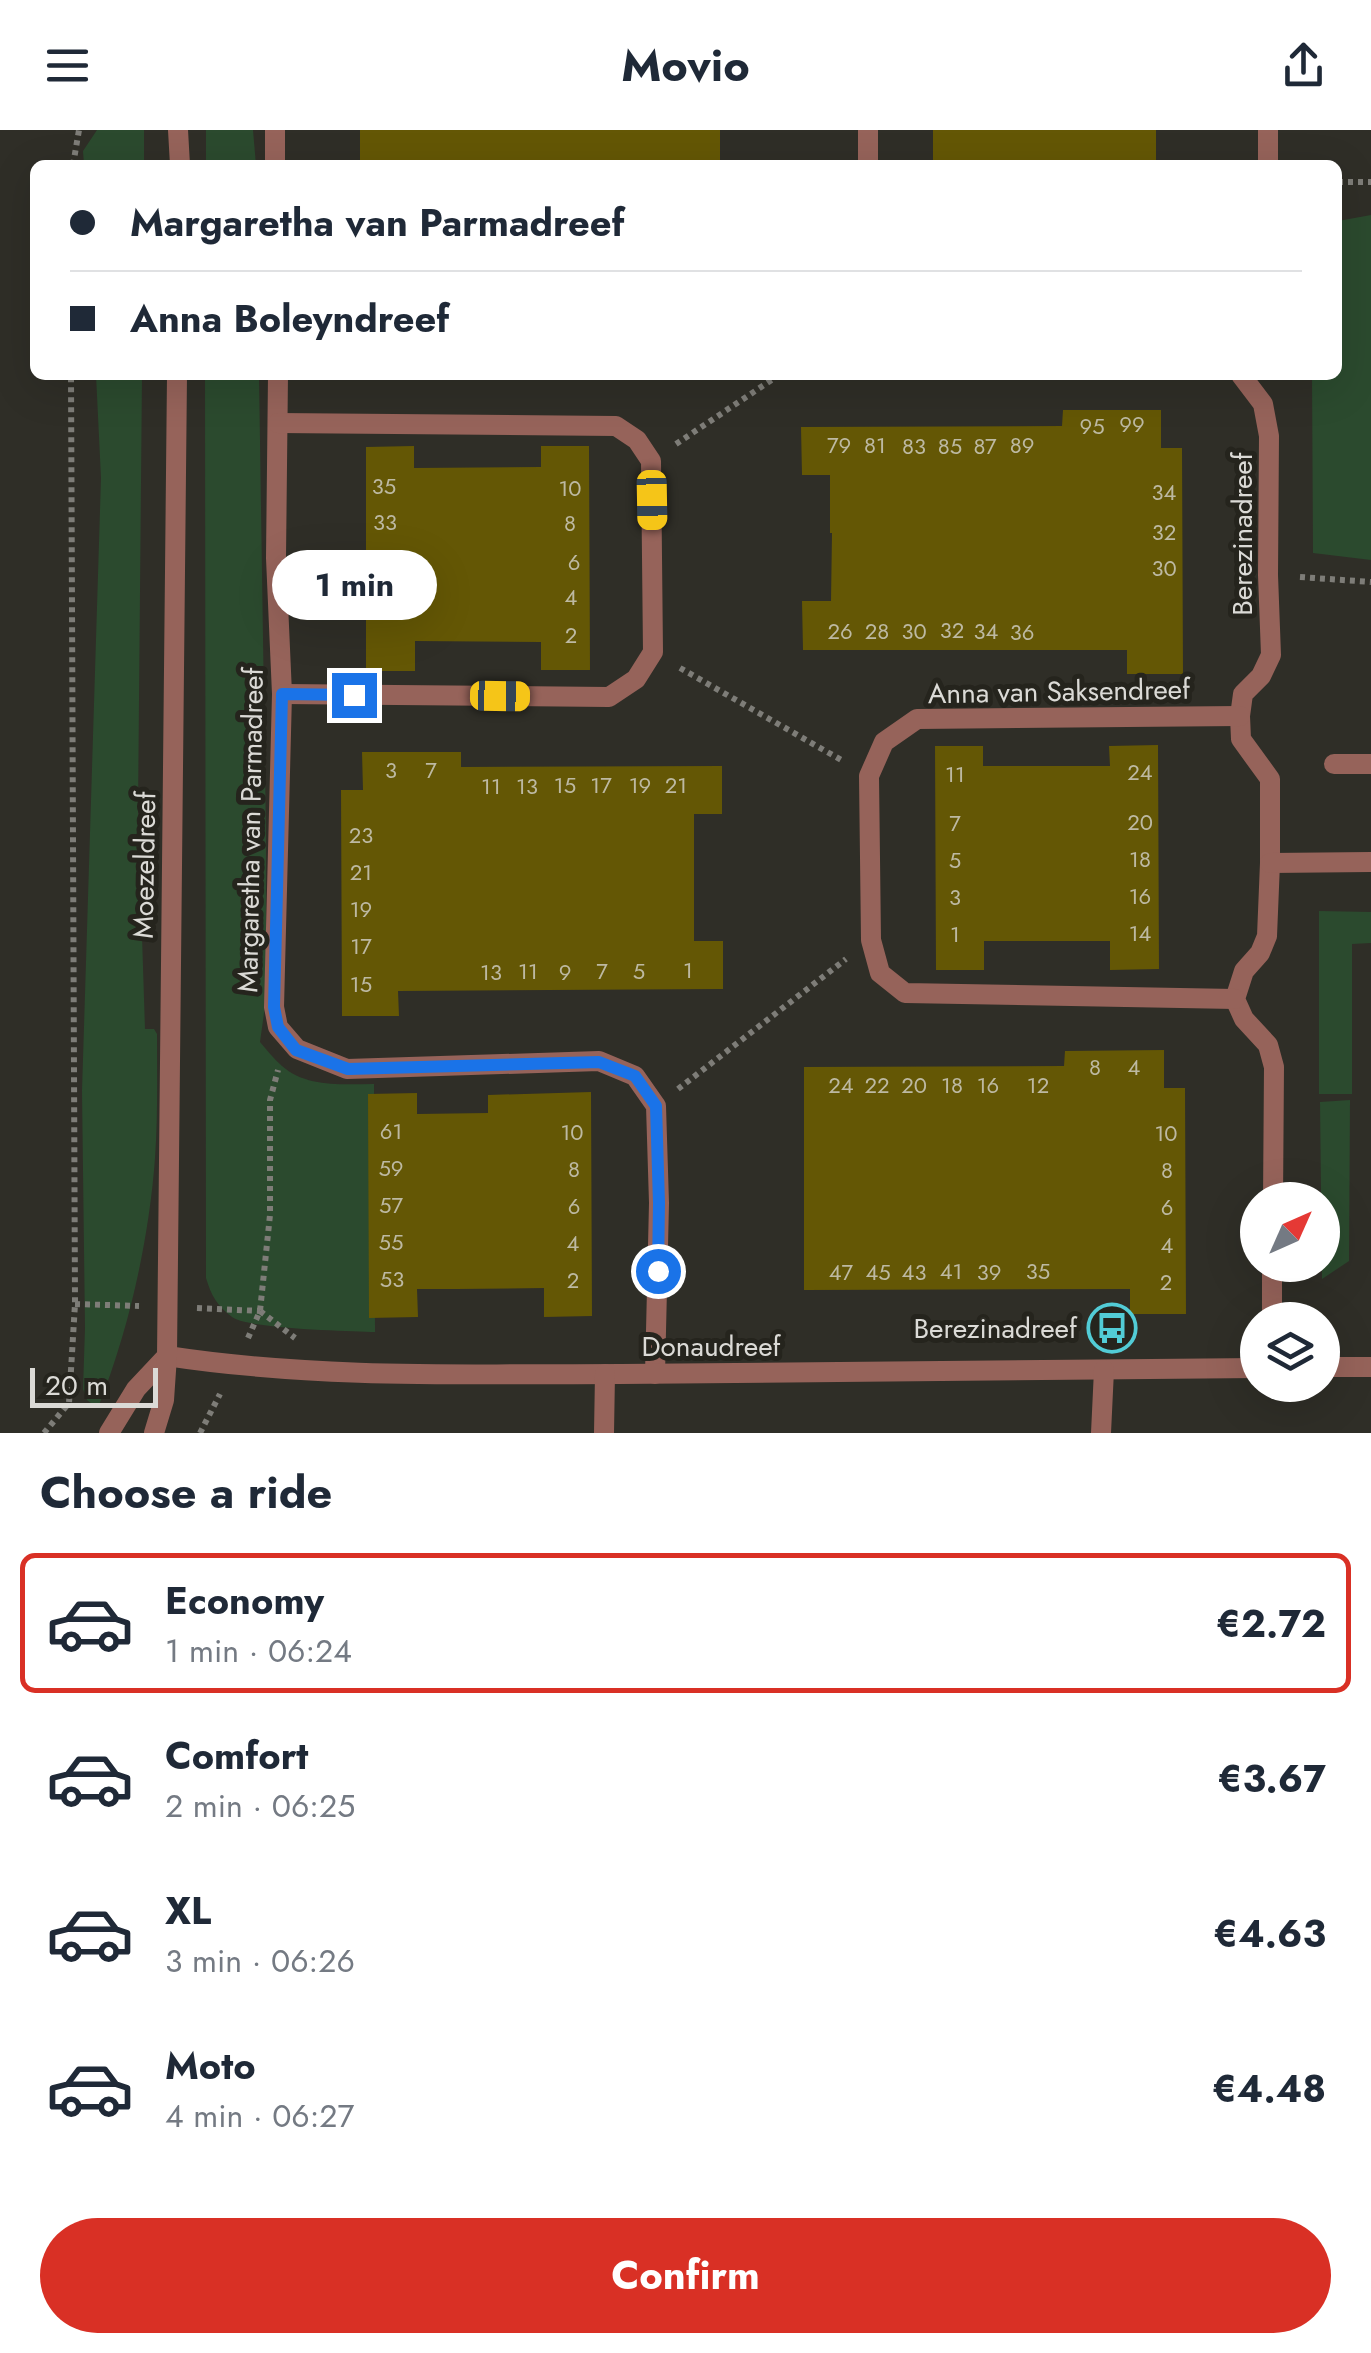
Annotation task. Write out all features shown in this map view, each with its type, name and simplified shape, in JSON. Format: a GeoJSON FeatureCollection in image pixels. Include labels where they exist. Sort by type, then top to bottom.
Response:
{"type":"FeatureCollection","features":[{"type":"Feature","properties":{"kind":"street"},"geometry":{"type":"LineString","coordinates":[[178,130],[180,160]]}},
{"type":"Feature","properties":{"kind":"street"},"geometry":{"type":"LineString","coordinates":[[274,130],[275,160]]}},
{"type":"Feature","properties":{"kind":"street"},"geometry":{"type":"LineString","coordinates":[[868,130],[868,160]]}},
{"type":"Feature","properties":{"kind":"street"},"geometry":{"type":"LineString","coordinates":[[1268,130],[1268,160]]}},
{"type":"Feature","properties":{"kind":"street","name":"Moezeldreef"},"geometry":{"type":"LineString","coordinates":[[154,1433],[164,1400],[166,1356],[177,380]]}},
{"type":"Feature","properties":{"kind":"street","name":"Margaretha van Parmadreef"},"geometry":{"type":"LineString","coordinates":[[278,380],[276,558],[282,694],[274,1007],[278,1027],[287,1040]]}},
{"type":"Feature","properties":{"kind":"street","name":"Berezinadreef"},"geometry":{"type":"LineString","coordinates":[[1240,716],[1243,694],[1261,676],[1271,655],[1269,436],[1263,404],[1245,380]]}},
{"type":"Feature","properties":{"kind":"street"},"geometry":{"type":"LineString","coordinates":[[278,423],[616,426],[637,440],[651,461],[653,652],[636,680],[609,697],[282,694]]}},
{"type":"Feature","properties":{"kind":"street"},"geometry":{"type":"LineString","coordinates":[[1240,716],[1241,739],[1270,780],[1268,936],[1260,953],[1244,971],[1235,998],[1244,1019],[1268,1045],[1274,1067],[1273,1182]]}},
{"type":"Feature","properties":{"kind":"street","name":"Anna van Saksendreef"},"geometry":{"type":"LineString","coordinates":[[868,776],[884,742],[918,718],[1240,716]]}},
{"type":"Feature","properties":{"kind":"street"},"geometry":{"type":"LineString","coordinates":[[1334,764],[1371,764]]}},
{"type":"Feature","properties":{"kind":"street"},"geometry":{"type":"LineString","coordinates":[[868,776],[870,940],[880,973],[905,994],[1235,998]]}},
{"type":"Feature","properties":{"kind":"street"},"geometry":{"type":"LineString","coordinates":[[1270,863],[1371,862]]}},
{"type":"Feature","properties":{"kind":"street"},"geometry":{"type":"LineString","coordinates":[[287,1040],[308,1056],[348,1069],[599,1062],[635,1076],[656,1106],[659,1203],[655,1374]]}},
{"type":"Feature","properties":{"kind":"street"},"geometry":{"type":"LineString","coordinates":[[110,1433],[136,1388],[166,1356]]}},
{"type":"Feature","properties":{"kind":"street","name":"Donaudreef"},"geometry":{"type":"LineString","coordinates":[[166,1356],[234,1366],[344,1374],[1240,1368]]}},
{"type":"Feature","properties":{"kind":"street"},"geometry":{"type":"LineString","coordinates":[[1340,1367],[1371,1366]]}},
{"type":"Feature","properties":{"kind":"street"},"geometry":{"type":"LineString","coordinates":[[1101,1433],[1104,1370]]}},
{"type":"Feature","properties":{"kind":"street"},"geometry":{"type":"LineString","coordinates":[[604,1433],[605,1374]]}},
{"type":"Feature","properties":{"kind":"path"},"geometry":{"type":"LineString","coordinates":[[74,160],[79,130]]}},
{"type":"Feature","properties":{"kind":"path"},"geometry":{"type":"LineString","coordinates":[[1342,182],[1371,182]]}},
{"type":"Feature","properties":{"kind":"path"},"geometry":{"type":"LineString","coordinates":[[44,1433],[70,1403],[75,1304],[70,380]]}},
{"type":"Feature","properties":{"kind":"path"},"geometry":{"type":"LineString","coordinates":[[651,461],[772,380]]}},
{"type":"Feature","properties":{"kind":"path"},"geometry":{"type":"LineString","coordinates":[[1268,576],[1371,582]]}},
{"type":"Feature","properties":{"kind":"path"},"geometry":{"type":"LineString","coordinates":[[653,652],[868,776]]}},
{"type":"Feature","properties":{"kind":"path"},"geometry":{"type":"LineString","coordinates":[[656,1106],[870,940]]}},
{"type":"Feature","properties":{"kind":"path"},"geometry":{"type":"LineString","coordinates":[[260,1312],[270,1216],[270,1100],[287,1040]]}},
{"type":"Feature","properties":{"kind":"green space"},"geometry":{"type":"Polygon","coordinates":[[[97,130],[144,130],[144,160],[84,160],[83,151],[97,130]]]}},
{"type":"Feature","properties":{"kind":"green space"},"geometry":{"type":"Polygon","coordinates":[[[206,130],[253,130],[256,160],[206,160],[206,130]]]}},
{"type":"Feature","properties":{"kind":"green space"},"geometry":{"type":"Polygon","coordinates":[[[1371,215],[1371,560],[1313,553],[1312,380],[1342,380],[1342,220],[1371,215]]]}},
{"type":"Feature","properties":{"kind":"green space"},"geometry":{"type":"Polygon","coordinates":[[[96,380],[142,380],[138,811],[145,1029],[154,1029],[157,1034],[155,1158],[143,1252],[120,1346],[96,1407],[87,1400],[83,1389],[82,1091],[101,478],[96,380]]]}},
{"type":"Feature","properties":{"kind":"green space"},"geometry":{"type":"Polygon","coordinates":[[[205,380],[259,380],[266,834],[266,999],[260,1042],[282,1066],[303,1078],[326,1083],[374,1084],[375,1332],[300,1329],[242,1321],[218,1304],[206,1278],[205,380]]]}},
{"type":"Feature","properties":{"kind":"green space"},"geometry":{"type":"Polygon","coordinates":[[[1319,911],[1371,912],[1371,943],[1352,944],[1352,1094],[1319,1094],[1319,911]]]}},
{"type":"Feature","properties":{"kind":"green space"},"geometry":{"type":"Polygon","coordinates":[[[1350,1100],[1349,1261],[1340,1267],[1340,1182],[1321,1182],[1320,1102],[1350,1100]]]}},
{"type":"Feature","properties":{"kind":"building"},"geometry":{"type":"Polygon","coordinates":[[[360,130],[720,130],[720,160],[360,160],[360,130]]]}},
{"type":"Feature","properties":{"kind":"building"},"geometry":{"type":"Polygon","coordinates":[[[933,130],[1156,130],[1156,160],[933,160],[933,130]]]}},
{"type":"Feature","properties":{"kind":"building"},"geometry":{"type":"Polygon","coordinates":[[[1063,410],[1161,410],[1161,448],[1182,448],[1183,674],[1127,674],[1127,650],[803,650],[802,601],[831,601],[832,533],[830,475],[802,475],[801,427],[1062,426],[1063,410]]]}},
{"type":"Feature","properties":{"kind":"building"},"geometry":{"type":"Polygon","coordinates":[[[414,446],[414,468],[541,467],[541,446],[589,446],[590,670],[541,670],[541,642],[415,641],[415,671],[366,671],[366,447],[414,446]]]}},
{"type":"Feature","properties":{"kind":"building"},"geometry":{"type":"Polygon","coordinates":[[[1158,745],[1159,969],[1110,970],[1110,941],[984,941],[984,970],[936,970],[935,746],[983,746],[983,766],[1110,766],[1109,746],[1158,745]]]}},
{"type":"Feature","properties":{"kind":"building"},"geometry":{"type":"Polygon","coordinates":[[[362,752],[461,752],[461,767],[722,766],[722,814],[694,814],[694,941],[723,941],[723,989],[398,991],[399,1016],[342,1016],[341,790],[363,790],[362,752]]]}},
{"type":"Feature","properties":{"kind":"building"},"geometry":{"type":"Polygon","coordinates":[[[1164,1050],[1164,1088],[1185,1088],[1186,1314],[1130,1314],[1130,1289],[804,1290],[804,1067],[1064,1066],[1065,1051],[1164,1050]]]}},
{"type":"Feature","properties":{"kind":"building"},"geometry":{"type":"Polygon","coordinates":[[[591,1092],[592,1316],[544,1317],[544,1288],[417,1289],[418,1317],[369,1318],[368,1094],[417,1093],[417,1114],[488,1113],[488,1095],[591,1092]]]}},
{"type":"Feature","properties":{"kind":"place","name":"Berezinadreef"},"geometry":{"type":"Point","coordinates":[1112,1328]}},
{"type":"Feature","properties":{"kind":"route"},"geometry":{"type":"LineString","coordinates":[[354,695],[282,694],[274,1007],[278,1027],[296,1050],[348,1069],[599,1062],[635,1076],[656,1106],[658,1271]]}}]}
